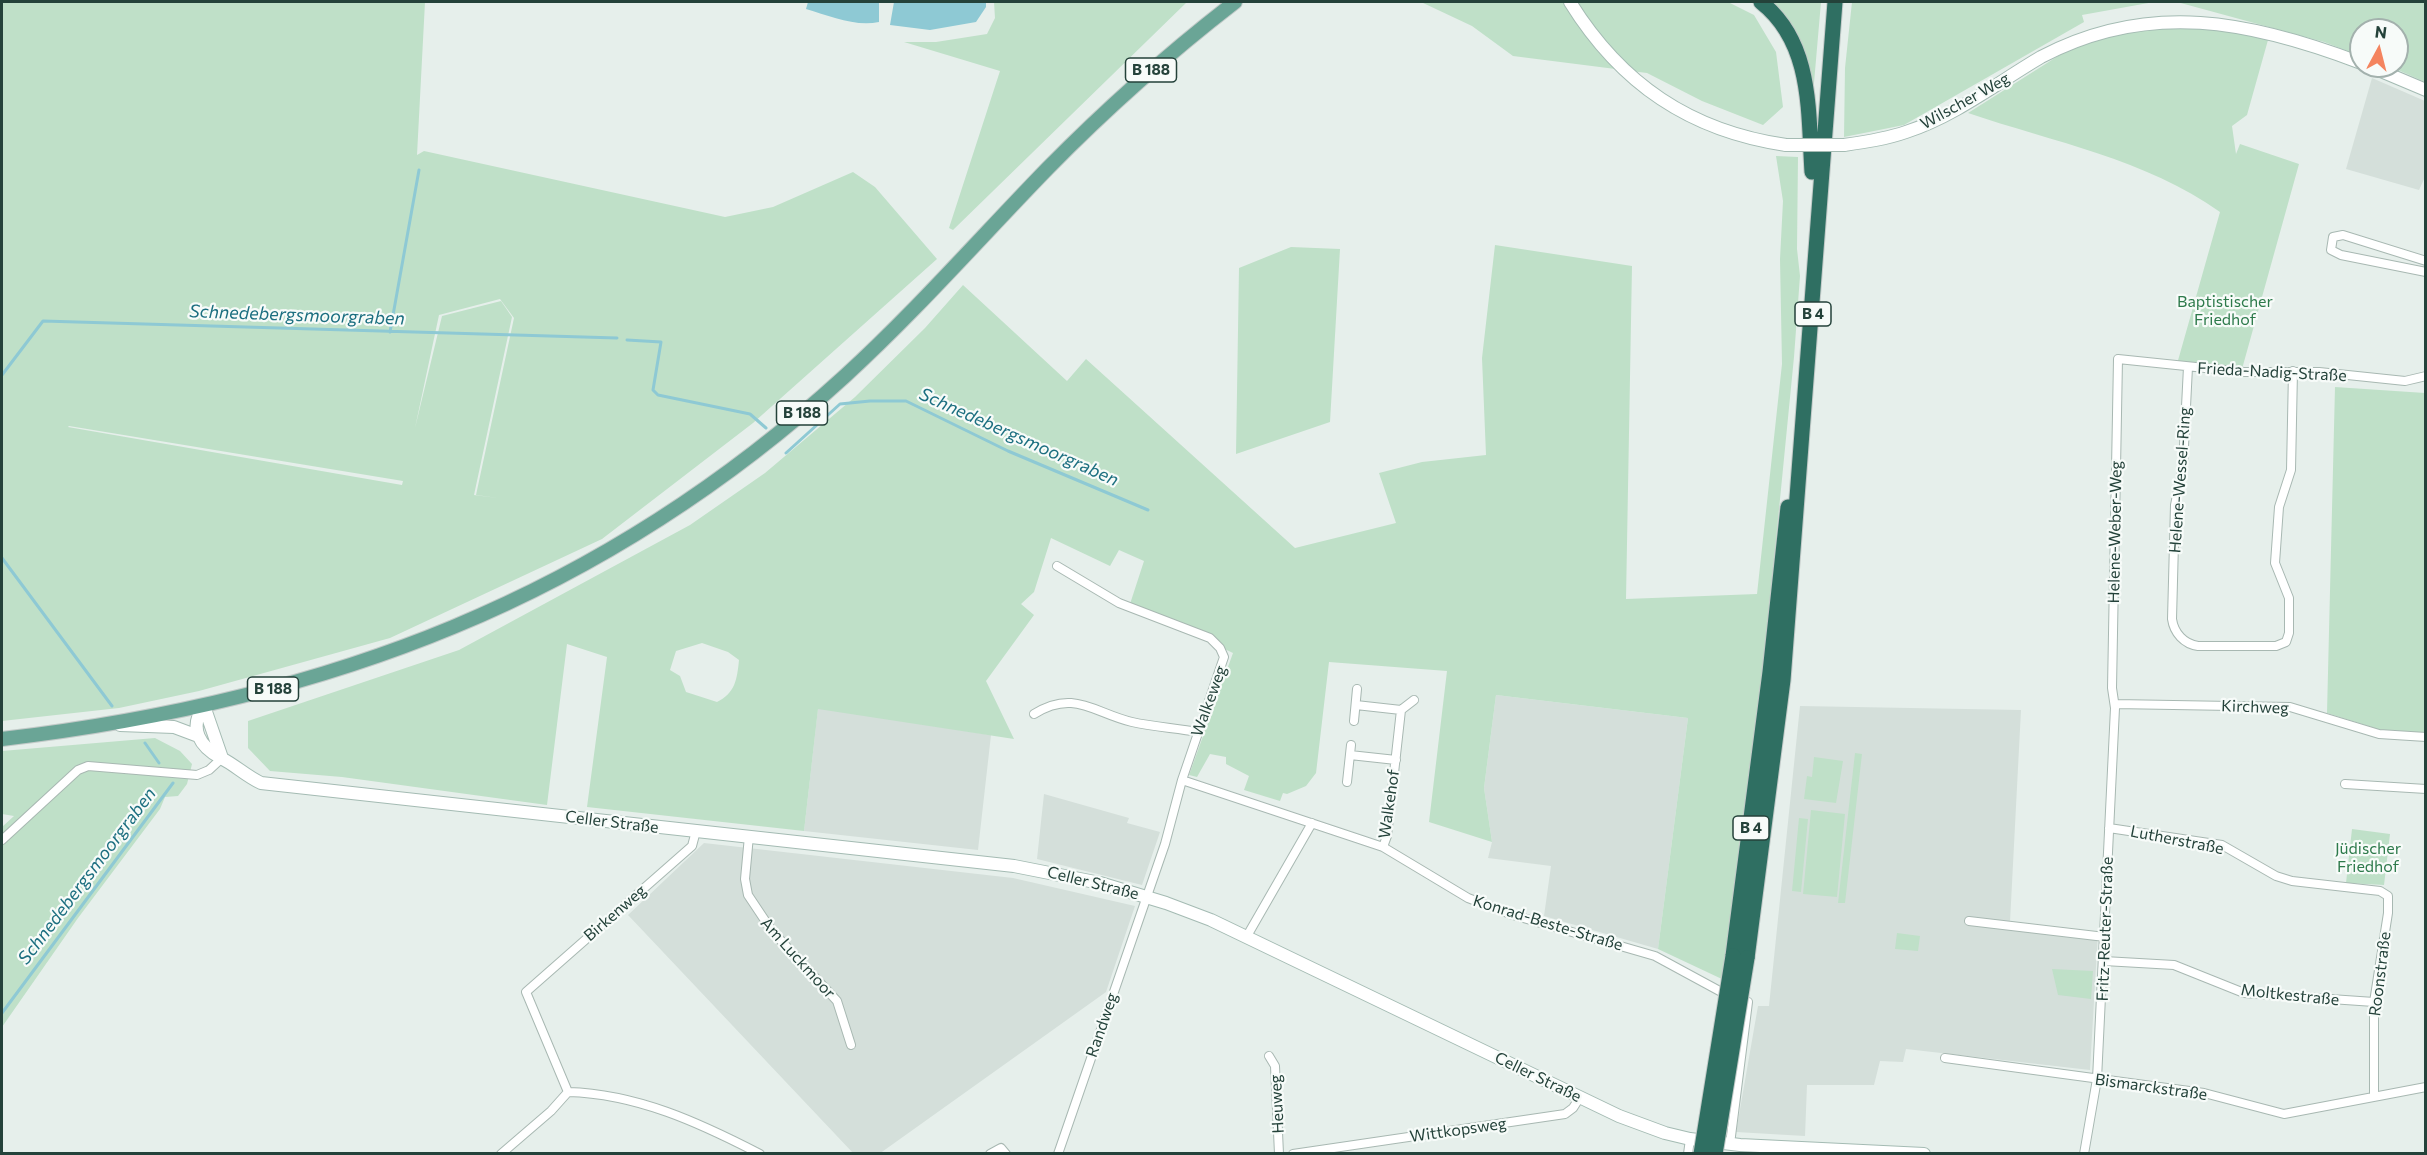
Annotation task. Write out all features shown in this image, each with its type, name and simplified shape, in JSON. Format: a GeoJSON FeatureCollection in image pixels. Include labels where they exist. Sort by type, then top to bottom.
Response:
{"type":"FeatureCollection","features":[{"type":"Feature","properties":{"kind":"highway"},"geometry":{"type":"LineString","coordinates":[[1761,2],[1782,22],[1801,58],[1806,85],[1812,172]]}},
{"type":"Feature","properties":{"kind":"highway","name":"B 4"},"geometry":{"type":"LineString","coordinates":[[1776,679],[1826,2]]}},
{"type":"Feature","properties":{"kind":"highway","name":"B 4"},"geometry":{"type":"LineString","coordinates":[[1715,1154],[1774,700],[1837,2]]}},
{"type":"Feature","properties":{"kind":"highway","name":"B 4"},"geometry":{"type":"LineString","coordinates":[[1701,1154],[1740,957]]}},
{"type":"Feature","properties":{"kind":"main road","name":"B 188"},"geometry":{"type":"LineString","coordinates":[[2,739],[111,725],[204,706],[341,670],[457,627],[562,576],[649,526],[753,453],[845,376],[1090,126],[1172,52],[1235,2]]}},
{"type":"Feature","properties":{"kind":"street","name":"Wilscher Weg"},"geometry":{"type":"LineString","coordinates":[[1570,2],[1604,48],[1635,80],[1659,98],[1698,121],[1727,133],[1786,145],[1844,145],[1888,138],[1922,127],[2061,46],[2098,30],[2146,20],[2202,18],[2243,25],[2349,59]]}},
{"type":"Feature","properties":{"kind":"street"},"geometry":{"type":"LineString","coordinates":[[2398,78],[2426,90]]}},
{"type":"Feature","properties":{"kind":"street"},"geometry":{"type":"LineString","coordinates":[[2426,261],[2343,235],[2333,237],[2331,250],[2341,255],[2426,272]]}},
{"type":"Feature","properties":{"kind":"street","name":"Frieda-Nadig-Straße"},"geometry":{"type":"LineString","coordinates":[[2118,359],[2244,372],[2293,371],[2406,381],[2426,376]]}},
{"type":"Feature","properties":{"kind":"street","name":"Helene-Weber-Weg"},"geometry":{"type":"LineString","coordinates":[[2115,704],[2112,688],[2118,359]]}},
{"type":"Feature","properties":{"kind":"street","name":"Helene-Wessel-Ring"},"geometry":{"type":"LineString","coordinates":[[2188,367],[2183,466],[2175,505],[2172,620],[2177,634],[2186,642],[2198,646],[2276,646],[2282,645],[2288,638],[2289,598],[2276,563],[2279,507],[2291,470],[2293,371]]}},
{"type":"Feature","properties":{"kind":"street","name":"Walkeweg"},"geometry":{"type":"LineString","coordinates":[[1057,566],[1119,603],[1210,638],[1220,648],[1224,657],[1182,780],[1165,844],[1145,896]]}},
{"type":"Feature","properties":{"kind":"street"},"geometry":{"type":"LineString","coordinates":[[1354,721],[1357,689]]}},
{"type":"Feature","properties":{"kind":"street"},"geometry":{"type":"LineString","coordinates":[[1356,705],[1401,710],[1414,700]]}},
{"type":"Feature","properties":{"kind":"street"},"geometry":{"type":"LineString","coordinates":[[1034,714],[1049,705],[1078,702],[1130,722],[1198,732]]}},
{"type":"Feature","properties":{"kind":"street","name":"Kirchweg"},"geometry":{"type":"LineString","coordinates":[[2115,704],[2290,707],[2379,734],[2426,737]]}},
{"type":"Feature","properties":{"kind":"street","name":"Fritz-Reuter-Straße"},"geometry":{"type":"LineString","coordinates":[[2084,1154],[2097,1079],[2115,704]]}},
{"type":"Feature","properties":{"kind":"street"},"geometry":{"type":"LineString","coordinates":[[198,736],[197,716],[204,706]]}},
{"type":"Feature","properties":{"kind":"street"},"geometry":{"type":"LineString","coordinates":[[2,840],[78,771],[88,766],[197,775],[209,770],[222,758],[204,706]]}},
{"type":"Feature","properties":{"kind":"street","name":"Walkehof"},"geometry":{"type":"LineString","coordinates":[[1383,847],[1387,836],[1401,710]]}},
{"type":"Feature","properties":{"kind":"street","name":"Celler Straße"},"geometry":{"type":"LineString","coordinates":[[111,725],[174,727],[198,736],[213,755],[222,758],[241,773],[261,783],[695,839],[749,836],[1014,866],[1074,877],[1145,896],[1247,936],[1580,1097],[1644,1125],[1690,1139],[1730,1144],[1924,1154]]}},
{"type":"Feature","properties":{"kind":"street"},"geometry":{"type":"LineString","coordinates":[[1347,782],[1351,745]]}},
{"type":"Feature","properties":{"kind":"street","name":"Walkehof"},"geometry":{"type":"LineString","coordinates":[[1350,756],[1396,760]]}},
{"type":"Feature","properties":{"kind":"street","name":"Konrad-Beste-Straße"},"geometry":{"type":"LineString","coordinates":[[1182,780],[1383,847],[1468,898],[1535,922],[1655,956],[1738,1000],[1748,1002],[1730,1144]]}},
{"type":"Feature","properties":{"kind":"street"},"geometry":{"type":"LineString","coordinates":[[2345,784],[2426,789]]}},
{"type":"Feature","properties":{"kind":"street"},"geometry":{"type":"LineString","coordinates":[[1247,936],[1312,823]]}},
{"type":"Feature","properties":{"kind":"street","name":"Lutherstraße"},"geometry":{"type":"LineString","coordinates":[[2109,828],[2222,845],[2276,876],[2292,881],[2380,891]]}},
{"type":"Feature","properties":{"kind":"street","name":"Am Luckmoor"},"geometry":{"type":"LineString","coordinates":[[749,836],[745,879],[748,895],[772,931],[837,1001],[851,1045]]}},
{"type":"Feature","properties":{"kind":"street","name":"Birkenweg"},"geometry":{"type":"LineString","coordinates":[[568,1092],[526,992],[695,839]]}},
{"type":"Feature","properties":{"kind":"street","name":"Roonstraße"},"geometry":{"type":"LineString","coordinates":[[2373,1096],[2374,1002],[2389,901],[2388,896],[2380,891]]}},
{"type":"Feature","properties":{"kind":"street","name":"Randweg"},"geometry":{"type":"LineString","coordinates":[[1058,1154],[1145,896]]}},
{"type":"Feature","properties":{"kind":"street"},"geometry":{"type":"LineString","coordinates":[[1969,921],[2104,937]]}},
{"type":"Feature","properties":{"kind":"street","name":"Moltkestraße"},"geometry":{"type":"LineString","coordinates":[[2104,961],[2175,965],[2244,993],[2374,1002]]}},
{"type":"Feature","properties":{"kind":"street","name":"Heuweg"},"geometry":{"type":"LineString","coordinates":[[1269,1056],[1275,1066],[1279,1154]]}},
{"type":"Feature","properties":{"kind":"street","name":"Bismarckstraße"},"geometry":{"type":"LineString","coordinates":[[1945,1058],[2204,1093],[2284,1113],[2426,1087]]}},
{"type":"Feature","properties":{"kind":"street"},"geometry":{"type":"LineString","coordinates":[[501,1154],[551,1111],[568,1092],[603,1093],[672,1113],[760,1154]]}},
{"type":"Feature","properties":{"kind":"street","name":"Wittkopsweg"},"geometry":{"type":"LineString","coordinates":[[1293,1154],[1565,1114],[1574,1108],[1580,1097]]}},
{"type":"Feature","properties":{"kind":"street"},"geometry":{"type":"LineString","coordinates":[[1688,1154],[1690,1139]]}},
{"type":"Feature","properties":{"kind":"street"},"geometry":{"type":"LineString","coordinates":[[990,1154],[1001,1148],[1006,1154]]}},
{"type":"Feature","properties":{"kind":"shaded area"},"geometry":{"type":"Polygon","coordinates":[[[2372,78],[2425,101],[2425,177],[2419,190],[2346,169],[2372,78]]]}},
{"type":"Feature","properties":{"kind":"shaded area"},"geometry":{"type":"Polygon","coordinates":[[[1496,695],[1688,718],[1658,949],[1544,916],[1551,866],[1488,858],[1492,842],[1484,788],[1496,695]]]}},
{"type":"Feature","properties":{"kind":"shaded area"},"geometry":{"type":"Polygon","coordinates":[[[1800,706],[2021,710],[2010,922],[2098,932],[2090,1070],[1906,1049],[1903,1062],[1880,1061],[1874,1085],[1807,1085],[1805,1136],[1736,1132],[1758,1006],[1769,1006],[1800,706]]]}},
{"type":"Feature","properties":{"kind":"shaded area"},"geometry":{"type":"Polygon","coordinates":[[[818,708],[991,735],[978,850],[804,831],[818,708]]]}},
{"type":"Feature","properties":{"kind":"shaded area"},"geometry":{"type":"Polygon","coordinates":[[[1044,794],[1129,818],[1127,823],[1160,832],[1142,885],[1037,859],[1044,794]]]}},
{"type":"Feature","properties":{"kind":"shaded area"},"geometry":{"type":"Polygon","coordinates":[[[704,843],[1013,878],[1135,906],[1106,992],[879,1154],[853,1153],[628,915],[704,843]]]}},
{"type":"Feature","properties":{"kind":"green space"},"geometry":{"type":"Polygon","coordinates":[[[2,2],[425,2],[417,155],[424,151],[725,217],[773,207],[853,172],[875,187],[937,259],[753,423],[602,539],[390,638],[199,691],[119,708],[2,721],[2,2]],[[500,299],[439,315],[415,428],[442,316],[501,301],[512,317],[474,495],[498,498],[476,495],[514,318],[500,299]],[[69,426],[402,485],[403,481],[69,426]]]}},
{"type":"Feature","properties":{"kind":"green space"},"geometry":{"type":"Polygon","coordinates":[[[994,2],[1187,2],[953,230],[949,228],[1000,71],[904,42],[936,42],[987,34],[995,18],[994,2]]]}},
{"type":"Feature","properties":{"kind":"green space"},"geometry":{"type":"Polygon","coordinates":[[[1421,2],[1728,2],[1754,15],[1776,52],[1783,107],[1763,125],[1702,101],[1647,73],[1513,56],[1472,26],[1421,2]]]}},
{"type":"Feature","properties":{"kind":"green space"},"geometry":{"type":"Polygon","coordinates":[[[1767,2],[1821,2],[1812,106],[1767,2]]]}},
{"type":"Feature","properties":{"kind":"green space"},"geometry":{"type":"Polygon","coordinates":[[[1852,2],[2154,2],[2082,15],[2084,22],[1904,125],[1844,137],[1845,68],[1852,2]]]}},
{"type":"Feature","properties":{"kind":"green space"},"geometry":{"type":"Polygon","coordinates":[[[2177,2],[2425,2],[2425,82],[2409,75],[2409,18],[2349,18],[2349,51],[2324,42],[2177,2]]]}},
{"type":"Feature","properties":{"kind":"green space","name":"Baptistischer Friedhof"},"geometry":{"type":"Polygon","coordinates":[[[2152,24],[2203,24],[2268,40],[2247,115],[2232,126],[2236,154],[2240,144],[2299,164],[2242,369],[2177,364],[2220,212],[2161,178],[2130,165],[1968,113],[2066,51],[2093,39],[2152,24]]]}},
{"type":"Feature","properties":{"kind":"green space"},"geometry":{"type":"Polygon","coordinates":[[[1776,156],[1798,157],[1797,249],[1800,276],[1794,357],[1760,702],[1724,980],[1658,949],[1688,718],[1496,695],[1484,788],[1492,842],[1429,822],[1447,671],[1329,662],[1316,773],[1306,786],[1287,794],[1283,793],[1280,801],[1244,790],[1249,776],[1226,764],[1226,757],[1210,754],[1197,777],[1189,775],[1233,653],[1130,604],[1144,561],[1119,550],[1110,566],[1051,538],[1034,592],[1021,604],[1034,615],[986,681],[1014,739],[818,709],[804,831],[587,807],[607,657],[567,644],[547,805],[342,777],[270,771],[248,748],[248,721],[459,650],[690,525],[765,473],[855,397],[925,328],[963,285],[1067,381],[1086,359],[1295,548],[1396,523],[1379,473],[1422,462],[1486,455],[1482,358],[1495,245],[1632,266],[1626,599],[1757,594],[1782,364],[1780,259],[1783,201],[1776,156]],[[702,643],[676,651],[670,670],[680,676],[686,692],[717,702],[731,690],[737,674],[739,660],[728,652],[702,643]]]}},
{"type":"Feature","properties":{"kind":"green space"},"geometry":{"type":"Polygon","coordinates":[[[1291,247],[1340,249],[1330,422],[1236,454],[1239,268],[1291,247]]]}},
{"type":"Feature","properties":{"kind":"green space"},"geometry":{"type":"Polygon","coordinates":[[[2335,387],[2425,393],[2425,733],[2390,733],[2327,713],[2335,387]]]}},
{"type":"Feature","properties":{"kind":"green space"},"geometry":{"type":"Polygon","coordinates":[[[155,738],[180,751],[192,764],[187,784],[178,796],[165,797],[160,809],[78,918],[2,1027],[2,827],[14,816],[2,814],[2,751],[155,738]]]}},
{"type":"Feature","properties":{"kind":"green space"},"geometry":{"type":"Polygon","coordinates":[[[1855,753],[1862,754],[1845,903],[1838,903],[1855,753]]]}},
{"type":"Feature","properties":{"kind":"green space"},"geometry":{"type":"Polygon","coordinates":[[[1814,757],[1843,761],[1836,803],[1804,799],[1807,776],[1812,777],[1814,757]]]}},
{"type":"Feature","properties":{"kind":"green space"},"geometry":{"type":"Polygon","coordinates":[[[1811,810],[1845,814],[1837,897],[1803,894],[1811,810]]]}},
{"type":"Feature","properties":{"kind":"green space"},"geometry":{"type":"Polygon","coordinates":[[[1799,818],[1808,819],[1801,892],[1792,891],[1799,818]]]}},
{"type":"Feature","properties":{"kind":"green space","name":"Jüdischer Friedhof"},"geometry":{"type":"Polygon","coordinates":[[[2352,829],[2390,834],[2384,885],[2346,883],[2352,829]]]}},
{"type":"Feature","properties":{"kind":"green space"},"geometry":{"type":"Polygon","coordinates":[[[1897,933],[1920,936],[1918,951],[1895,949],[1897,933]]]}},
{"type":"Feature","properties":{"kind":"green space"},"geometry":{"type":"Polygon","coordinates":[[[2052,969],[2093,971],[2091,999],[2058,995],[2052,969]]]}},
{"type":"Feature","properties":{"kind":"water"},"geometry":{"type":"Polygon","coordinates":[[[808,2],[879,2],[879,22],[861,23],[833,18],[806,9],[808,2]]]}},
{"type":"Feature","properties":{"kind":"water"},"geometry":{"type":"Polygon","coordinates":[[[894,2],[986,2],[986,7],[976,22],[930,30],[890,25],[894,2]]]}},
{"type":"Feature","properties":{"kind":"waterway"},"geometry":{"type":"LineString","coordinates":[[390,332],[419,170]]}},
{"type":"Feature","properties":{"kind":"waterway","name":"Schnedebergsmoorgraben"},"geometry":{"type":"LineString","coordinates":[[2,375],[43,321],[617,338]]}},
{"type":"Feature","properties":{"kind":"waterway","name":"Schnedebergsmoorgraben"},"geometry":{"type":"LineString","coordinates":[[627,340],[661,342],[653,390],[658,395],[750,414],[766,428]]}},
{"type":"Feature","properties":{"kind":"waterway","name":"Schnedebergsmoorgraben"},"geometry":{"type":"LineString","coordinates":[[786,453],[840,404],[906,401],[1008,451],[1148,510]]}},
{"type":"Feature","properties":{"kind":"waterway","name":"Schnedebergsmoorgraben"},"geometry":{"type":"LineString","coordinates":[[2,558],[112,706]]}},
{"type":"Feature","properties":{"kind":"waterway","name":"Schnedebergsmoorgraben"},"geometry":{"type":"LineString","coordinates":[[145,743],[159,763]]}},
{"type":"Feature","properties":{"kind":"waterway","name":"Schnedebergsmoorgraben"},"geometry":{"type":"LineString","coordinates":[[2,1013],[173,783]]}}]}
